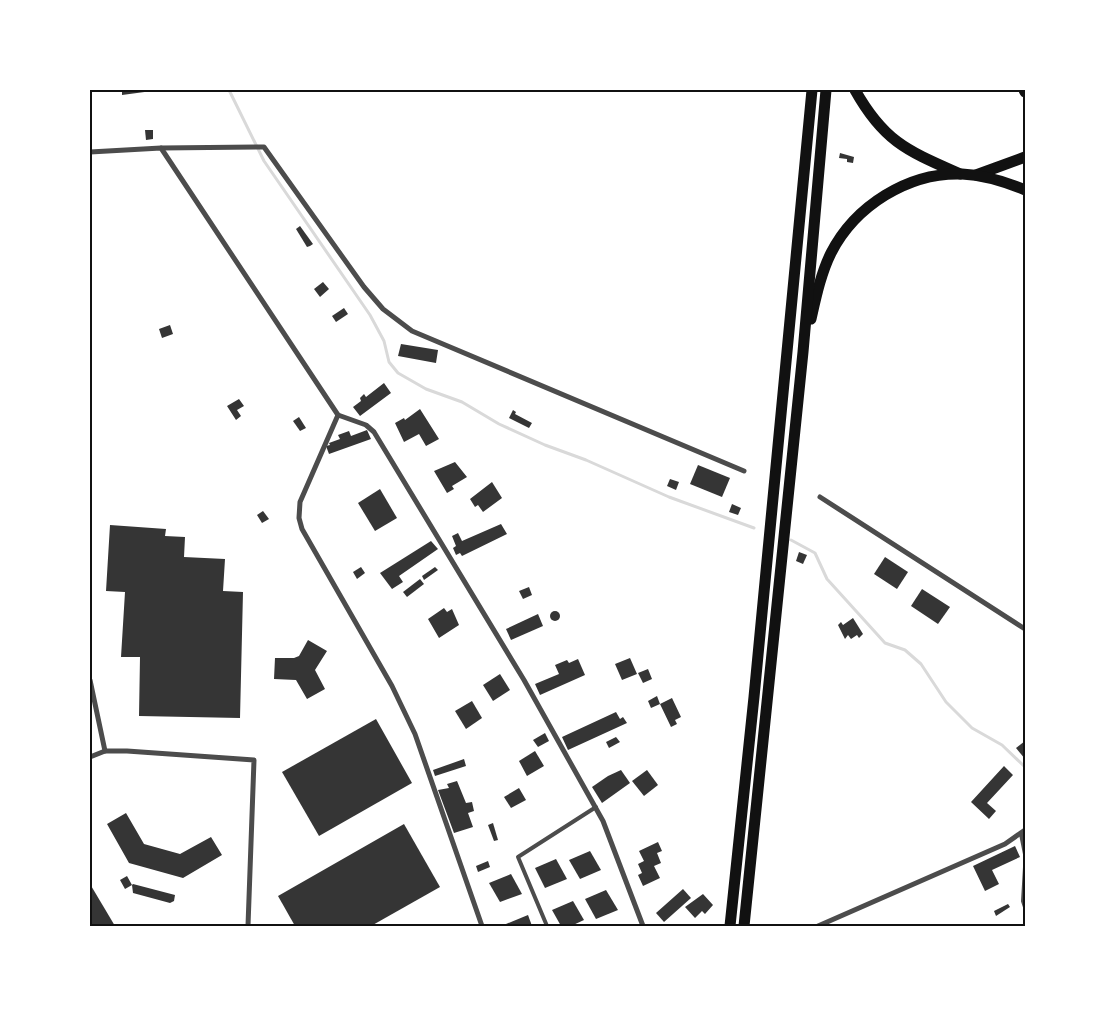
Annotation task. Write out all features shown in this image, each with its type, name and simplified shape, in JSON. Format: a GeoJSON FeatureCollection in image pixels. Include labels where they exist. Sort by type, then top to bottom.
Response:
{"type":"FeatureCollection","features":[{"type":"Feature","properties":{"kind":"highway"},"geometry":{"type":"LineString","coordinates":[[730,926],[757,669],[812,90]]}},
{"type":"Feature","properties":{"kind":"highway"},"geometry":{"type":"LineString","coordinates":[[744,926],[803,352],[826,90]]}},
{"type":"Feature","properties":{"kind":"highway"},"geometry":{"type":"LineString","coordinates":[[856,90],[869,114],[890,138],[910,152],[960,174]]}},
{"type":"Feature","properties":{"kind":"highway"},"geometry":{"type":"LineString","coordinates":[[976,175],[1004,167],[1023,155]]}},
{"type":"Feature","properties":{"kind":"highway"},"geometry":{"type":"LineString","coordinates":[[803,352],[818,292],[831,254],[847,228],[872,203],[898,188],[924,179],[960,174],[976,175],[1025,190]]}},
{"type":"Feature","properties":{"kind":"street"},"geometry":{"type":"LineString","coordinates":[[90,152],[161,148],[264,147],[364,287],[382,309],[412,331],[744,471]]}},
{"type":"Feature","properties":{"kind":"street"},"geometry":{"type":"LineString","coordinates":[[161,148],[338,415],[366,425],[374,432],[524,680],[596,807],[643,926]]}},
{"type":"Feature","properties":{"kind":"street"},"geometry":{"type":"LineString","coordinates":[[338,415],[300,502],[299,518],[302,529],[392,686],[415,734],[482,926]]}},
{"type":"Feature","properties":{"kind":"street"},"geometry":{"type":"LineString","coordinates":[[820,497],[1025,629]]}},
{"type":"Feature","properties":{"kind":"street"},"geometry":{"type":"LineString","coordinates":[[90,680],[105,751]]}},
{"type":"Feature","properties":{"kind":"street"},"geometry":{"type":"LineString","coordinates":[[90,758],[105,751],[254,760],[248,926]]}},
{"type":"Feature","properties":{"kind":"street"},"geometry":{"type":"LineString","coordinates":[[818,926],[1004,844],[1023,832]]}},
{"type":"Feature","properties":{"kind":"lane"},"geometry":{"type":"LineString","coordinates":[[547,926],[518,857],[596,807]]}},
{"type":"Feature","properties":{"kind":"lane"},"geometry":{"type":"LineString","coordinates":[[1023,832],[1025,854]]}},
{"type":"Feature","properties":{"kind":"lane"},"geometry":{"type":"LineString","coordinates":[[1025,867],[1023,901],[1025,907]]}},
{"type":"Feature","properties":{"kind":"building"},"geometry":{"type":"Polygon","coordinates":[[[122,90],[151,90],[152,91],[122,95],[122,90]]]}},
{"type":"Feature","properties":{"kind":"building"},"geometry":{"type":"Polygon","coordinates":[[[145,130],[153,130],[153,139],[146,140],[145,130]]]}},
{"type":"Feature","properties":{"kind":"building"},"geometry":{"type":"Polygon","coordinates":[[[840,153],[854,157],[853,163],[847,162],[847,159],[839,158],[840,153]]]}},
{"type":"Feature","properties":{"kind":"building"},"geometry":{"type":"Polygon","coordinates":[[[300,226],[313,244],[310,246],[307,247],[296,229],[300,226]]]}},
{"type":"Feature","properties":{"kind":"building"},"geometry":{"type":"Polygon","coordinates":[[[323,282],[329,289],[320,297],[314,289],[323,282]]]}},
{"type":"Feature","properties":{"kind":"building"},"geometry":{"type":"Polygon","coordinates":[[[344,308],[348,314],[336,322],[332,316],[344,308]]]}},
{"type":"Feature","properties":{"kind":"building"},"geometry":{"type":"Polygon","coordinates":[[[170,325],[173,334],[162,338],[159,329],[170,325]]]}},
{"type":"Feature","properties":{"kind":"building"},"geometry":{"type":"Polygon","coordinates":[[[401,344],[438,350],[436,363],[398,356],[401,344]]]}},
{"type":"Feature","properties":{"kind":"building"},"geometry":{"type":"Polygon","coordinates":[[[384,383],[391,393],[360,416],[353,407],[361,401],[360,398],[364,394],[366,397],[384,383]]]}},
{"type":"Feature","properties":{"kind":"building"},"geometry":{"type":"Polygon","coordinates":[[[239,399],[244,406],[237,410],[241,416],[236,420],[227,406],[239,399]]]}},
{"type":"Feature","properties":{"kind":"building"},"geometry":{"type":"Polygon","coordinates":[[[420,409],[439,439],[426,446],[419,434],[404,442],[395,423],[404,418],[405,420],[420,409]]]}},
{"type":"Feature","properties":{"kind":"building"},"geometry":{"type":"Polygon","coordinates":[[[513,410],[516,412],[515,414],[532,423],[529,428],[509,418],[513,410]]]}},
{"type":"Feature","properties":{"kind":"building"},"geometry":{"type":"Polygon","coordinates":[[[299,417],[306,428],[300,431],[293,421],[299,417]]]}},
{"type":"Feature","properties":{"kind":"building"},"geometry":{"type":"Polygon","coordinates":[[[367,430],[371,439],[329,454],[326,446],[340,439],[338,435],[349,431],[351,436],[367,430]]]}},
{"type":"Feature","properties":{"kind":"building"},"geometry":{"type":"Polygon","coordinates":[[[455,462],[467,477],[452,486],[454,489],[447,493],[434,471],[455,462]]]}},
{"type":"Feature","properties":{"kind":"building"},"geometry":{"type":"Polygon","coordinates":[[[698,465],[730,478],[722,497],[690,484],[698,465]]]}},
{"type":"Feature","properties":{"kind":"building"},"geometry":{"type":"Polygon","coordinates":[[[670,479],[679,482],[676,490],[667,486],[670,479]]]}},
{"type":"Feature","properties":{"kind":"building"},"geometry":{"type":"Polygon","coordinates":[[[492,482],[502,498],[483,512],[478,505],[475,507],[470,499],[492,482]]]}},
{"type":"Feature","properties":{"kind":"building"},"geometry":{"type":"Polygon","coordinates":[[[380,489],[397,518],[375,531],[358,503],[380,489]]]}},
{"type":"Feature","properties":{"kind":"building"},"geometry":{"type":"Polygon","coordinates":[[[732,504],[741,508],[738,515],[729,512],[732,504]]]}},
{"type":"Feature","properties":{"kind":"building"},"geometry":{"type":"Polygon","coordinates":[[[263,511],[269,519],[262,523],[257,515],[263,511]]]}},
{"type":"Feature","properties":{"kind":"building"},"geometry":{"type":"Polygon","coordinates":[[[501,524],[507,534],[462,556],[460,553],[456,555],[453,548],[456,546],[452,536],[458,533],[462,541],[501,524]]]}},
{"type":"Feature","properties":{"kind":"building"},"geometry":{"type":"Polygon","coordinates":[[[110,525],[166,529],[165,536],[185,537],[184,557],[225,559],[223,591],[243,592],[240,718],[139,716],[140,657],[121,657],[125,592],[106,591],[110,525]]]}},
{"type":"Feature","properties":{"kind":"building"},"geometry":{"type":"Polygon","coordinates":[[[431,541],[438,549],[399,576],[403,582],[392,589],[380,573],[431,541]]]}},
{"type":"Feature","properties":{"kind":"building"},"geometry":{"type":"Polygon","coordinates":[[[799,552],[807,555],[803,564],[796,561],[799,552]]]}},
{"type":"Feature","properties":{"kind":"building"},"geometry":{"type":"Polygon","coordinates":[[[885,557],[908,572],[897,589],[874,574],[885,557]]]}},
{"type":"Feature","properties":{"kind":"building"},"geometry":{"type":"Polygon","coordinates":[[[361,567],[365,573],[357,579],[353,572],[361,567]]]}},
{"type":"Feature","properties":{"kind":"building"},"geometry":{"type":"Polygon","coordinates":[[[435,567],[438,570],[424,580],[422,576],[435,567]]]}},
{"type":"Feature","properties":{"kind":"building"},"geometry":{"type":"Polygon","coordinates":[[[420,579],[424,584],[407,597],[403,592],[420,579]]]}},
{"type":"Feature","properties":{"kind":"building"},"geometry":{"type":"Polygon","coordinates":[[[529,587],[532,595],[523,599],[519,591],[529,587]]]}},
{"type":"Feature","properties":{"kind":"building"},"geometry":{"type":"Polygon","coordinates":[[[922,589],[950,607],[938,624],[911,606],[922,589]]]}},
{"type":"Feature","properties":{"kind":"building"},"geometry":{"type":"Polygon","coordinates":[[[444,608],[447,612],[452,609],[459,625],[439,638],[428,619],[444,608]]]}},
{"type":"Feature","properties":{"kind":"building"},"geometry":{"type":"Polygon","coordinates":[[[553,611],[557,611],[560,616],[559,620],[553,621],[550,618],[550,614],[553,611]]]}},
{"type":"Feature","properties":{"kind":"building"},"geometry":{"type":"Polygon","coordinates":[[[538,614],[543,626],[511,640],[506,629],[538,614]]]}},
{"type":"Feature","properties":{"kind":"building"},"geometry":{"type":"Polygon","coordinates":[[[853,618],[863,634],[859,638],[857,635],[851,639],[848,635],[845,639],[838,625],[841,622],[843,625],[853,618]]]}},
{"type":"Feature","properties":{"kind":"building"},"geometry":{"type":"Polygon","coordinates":[[[308,640],[327,651],[315,670],[325,689],[307,699],[296,680],[274,679],[275,658],[294,658],[299,656],[308,640]]]}},
{"type":"Feature","properties":{"kind":"building"},"geometry":{"type":"Polygon","coordinates":[[[630,658],[637,674],[622,680],[615,664],[630,658]]]}},
{"type":"Feature","properties":{"kind":"building"},"geometry":{"type":"Polygon","coordinates":[[[578,659],[585,675],[540,695],[535,684],[559,674],[555,665],[567,660],[569,663],[578,659]]]}},
{"type":"Feature","properties":{"kind":"building"},"geometry":{"type":"Polygon","coordinates":[[[648,669],[652,679],[643,683],[638,673],[648,669]]]}},
{"type":"Feature","properties":{"kind":"building"},"geometry":{"type":"Polygon","coordinates":[[[500,674],[510,690],[493,701],[483,685],[500,674]]]}},
{"type":"Feature","properties":{"kind":"building"},"geometry":{"type":"Polygon","coordinates":[[[657,696],[660,704],[651,708],[648,701],[657,696]]]}},
{"type":"Feature","properties":{"kind":"building"},"geometry":{"type":"Polygon","coordinates":[[[672,698],[681,717],[675,720],[677,724],[671,727],[660,704],[672,698]]]}},
{"type":"Feature","properties":{"kind":"building"},"geometry":{"type":"Polygon","coordinates":[[[472,701],[482,718],[466,729],[455,711],[472,701]]]}},
{"type":"Feature","properties":{"kind":"building"},"geometry":{"type":"Polygon","coordinates":[[[616,712],[620,719],[623,717],[627,723],[568,750],[562,737],[616,712]]]}},
{"type":"Feature","properties":{"kind":"building"},"geometry":{"type":"Polygon","coordinates":[[[376,719],[412,783],[319,836],[282,772],[376,719]]]}},
{"type":"Feature","properties":{"kind":"building"},"geometry":{"type":"Polygon","coordinates":[[[545,733],[549,741],[538,747],[533,740],[545,733]]]}},
{"type":"Feature","properties":{"kind":"building"},"geometry":{"type":"Polygon","coordinates":[[[616,737],[620,742],[609,748],[606,742],[616,737]]]}},
{"type":"Feature","properties":{"kind":"building"},"geometry":{"type":"Polygon","coordinates":[[[1025,741],[1025,759],[1016,748],[1025,741]]]}},
{"type":"Feature","properties":{"kind":"building"},"geometry":{"type":"Polygon","coordinates":[[[535,751],[544,766],[527,776],[519,761],[535,751]]]}},
{"type":"Feature","properties":{"kind":"building"},"geometry":{"type":"Polygon","coordinates":[[[464,759],[466,766],[435,776],[433,770],[464,759]]]}},
{"type":"Feature","properties":{"kind":"building"},"geometry":{"type":"Polygon","coordinates":[[[1004,766],[1013,775],[987,803],[996,811],[989,819],[971,802],[1004,766]]]}},
{"type":"Feature","properties":{"kind":"building"},"geometry":{"type":"Polygon","coordinates":[[[621,770],[630,783],[602,803],[592,787],[621,770]]]}},
{"type":"Feature","properties":{"kind":"building"},"geometry":{"type":"Polygon","coordinates":[[[647,770],[658,785],[644,796],[632,781],[647,770]]]}},
{"type":"Feature","properties":{"kind":"building"},"geometry":{"type":"Polygon","coordinates":[[[457,781],[466,803],[472,802],[474,811],[468,813],[473,827],[454,833],[438,790],[449,788],[447,784],[457,781]]]}},
{"type":"Feature","properties":{"kind":"building"},"geometry":{"type":"Polygon","coordinates":[[[519,788],[526,800],[511,808],[504,797],[519,788]]]}},
{"type":"Feature","properties":{"kind":"building"},"geometry":{"type":"Polygon","coordinates":[[[126,813],[144,844],[180,854],[211,837],[222,855],[183,878],[129,863],[107,824],[126,813]]]}},
{"type":"Feature","properties":{"kind":"building"},"geometry":{"type":"Polygon","coordinates":[[[493,823],[498,840],[494,841],[488,825],[493,823]]]}},
{"type":"Feature","properties":{"kind":"building"},"geometry":{"type":"Polygon","coordinates":[[[404,824],[440,887],[371,926],[295,926],[278,896],[404,824]]]}},
{"type":"Feature","properties":{"kind":"building"},"geometry":{"type":"Polygon","coordinates":[[[658,842],[662,851],[657,853],[661,863],[654,866],[660,878],[643,886],[638,875],[642,873],[638,864],[644,861],[639,851],[658,842]]]}},
{"type":"Feature","properties":{"kind":"building"},"geometry":{"type":"Polygon","coordinates":[[[1015,846],[1020,857],[992,870],[999,884],[985,891],[973,866],[1015,846]]]}},
{"type":"Feature","properties":{"kind":"building"},"geometry":{"type":"Polygon","coordinates":[[[590,851],[601,870],[580,879],[569,860],[590,851]]]}},
{"type":"Feature","properties":{"kind":"building"},"geometry":{"type":"Polygon","coordinates":[[[556,859],[567,879],[545,888],[535,868],[556,859]]]}},
{"type":"Feature","properties":{"kind":"building"},"geometry":{"type":"Polygon","coordinates":[[[488,861],[490,867],[478,872],[476,866],[488,861]]]}},
{"type":"Feature","properties":{"kind":"building"},"geometry":{"type":"Polygon","coordinates":[[[511,874],[522,894],[500,902],[489,883],[511,874]]]}},
{"type":"Feature","properties":{"kind":"building"},"geometry":{"type":"Polygon","coordinates":[[[127,876],[132,885],[125,889],[120,880],[127,876]]]}},
{"type":"Feature","properties":{"kind":"building"},"geometry":{"type":"Polygon","coordinates":[[[90,884],[115,926],[90,926],[90,884]]]}},
{"type":"Feature","properties":{"kind":"building"},"geometry":{"type":"Polygon","coordinates":[[[132,885],[175,895],[174,901],[170,903],[133,893],[132,885]]]}},
{"type":"Feature","properties":{"kind":"building"},"geometry":{"type":"Polygon","coordinates":[[[683,889],[691,898],[664,922],[656,913],[683,889]]]}},
{"type":"Feature","properties":{"kind":"building"},"geometry":{"type":"Polygon","coordinates":[[[606,890],[618,910],[596,919],[585,899],[606,890]]]}},
{"type":"Feature","properties":{"kind":"building"},"geometry":{"type":"Polygon","coordinates":[[[703,894],[713,905],[705,914],[702,911],[695,918],[685,907],[703,894]]]}},
{"type":"Feature","properties":{"kind":"building"},"geometry":{"type":"Polygon","coordinates":[[[573,901],[584,920],[571,926],[561,926],[552,910],[573,901]]]}},
{"type":"Feature","properties":{"kind":"building"},"geometry":{"type":"Polygon","coordinates":[[[1008,904],[1010,907],[996,916],[994,911],[1008,904]]]}},
{"type":"Feature","properties":{"kind":"building"},"geometry":{"type":"Polygon","coordinates":[[[528,915],[532,926],[507,926],[506,924],[528,915]]]}},
{"type":"Feature","properties":{"kind":"waterway"},"geometry":{"type":"LineString","coordinates":[[229,90],[264,161],[370,315],[384,341],[389,362],[398,373],[426,389],[462,402],[499,424],[545,445],[586,460],[669,497],[754,528]]}},
{"type":"Feature","properties":{"kind":"waterway"},"geometry":{"type":"LineString","coordinates":[[791,540],[815,553],[827,579],[885,643],[905,650],[921,664],[946,702],[972,728],[1002,745],[1025,767]]}}]}
